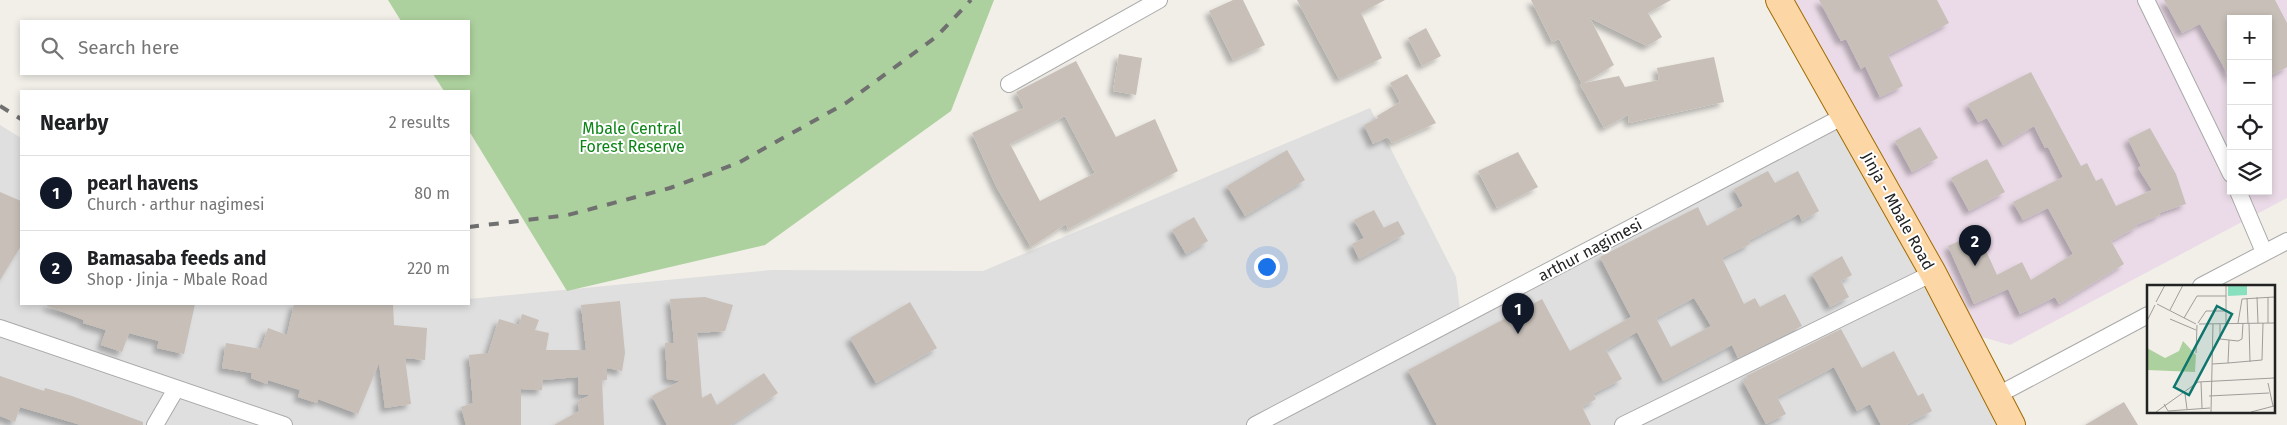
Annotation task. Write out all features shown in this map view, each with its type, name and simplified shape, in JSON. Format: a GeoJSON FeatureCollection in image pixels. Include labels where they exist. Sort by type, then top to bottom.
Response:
{"type":"FeatureCollection","features":[{"type":"Feature","properties":{"kind":"main road","name":"Jinja - Mbale Road"},"geometry":{"type":"LineString","coordinates":[[1779,0],[1933,273],[2012,425]]}},
{"type":"Feature","properties":{"kind":"street"},"geometry":{"type":"LineString","coordinates":[[1009,84],[1159,0]]}},
{"type":"Feature","properties":{"kind":"street"},"geometry":{"type":"LineString","coordinates":[[2146,0],[2227,166]]}},
{"type":"Feature","properties":{"kind":"street","name":"arthur nagimesi"},"geometry":{"type":"LineString","coordinates":[[1255,425],[1844,116]]}},
{"type":"Feature","properties":{"kind":"street"},"geometry":{"type":"LineString","coordinates":[[2240,195],[2264,252]]}},
{"type":"Feature","properties":{"kind":"street"},"geometry":{"type":"LineString","coordinates":[[2203,285],[2287,241]]}},
{"type":"Feature","properties":{"kind":"street"},"geometry":{"type":"LineString","coordinates":[[1623,425],[1933,273]]}},
{"type":"Feature","properties":{"kind":"street"},"geometry":{"type":"LineString","coordinates":[[1996,396],[2147,316]]}},
{"type":"Feature","properties":{"kind":"street"},"geometry":{"type":"LineString","coordinates":[[0,328],[284,425]]}},
{"type":"Feature","properties":{"kind":"street"},"geometry":{"type":"LineString","coordinates":[[155,425],[176,388]]}},
{"type":"Feature","properties":{"kind":"shaded area"},"geometry":{"type":"Polygon","coordinates":[[[1787,0],[2287,0],[2287,198],[2010,345],[1968,333],[1787,0]]]}},
{"type":"Feature","properties":{"kind":"shaded area"},"geometry":{"type":"Polygon","coordinates":[[[1843,99],[2019,425],[0,425],[0,125],[20,137],[20,305],[470,305],[470,299],[771,270],[983,271],[1370,108],[1456,277],[1462,326],[1829,126],[1843,99]]]}},
{"type":"Feature","properties":{"kind":"green space","name":"Mbale Central Forest Reserve"},"geometry":{"type":"Polygon","coordinates":[[[388,0],[994,0],[951,111],[765,245],[567,291],[470,133],[470,90],[443,90],[434,75],[470,75],[470,20],[400,20],[388,0]]]}},
{"type":"Feature","properties":{"kind":"building"},"geometry":{"type":"Polygon","coordinates":[[[1233,0],[1243,0],[1265,45],[1233,60],[1209,11],[1233,0]]]}},
{"type":"Feature","properties":{"kind":"building"},"geometry":{"type":"Polygon","coordinates":[[[1297,0],[1385,0],[1361,13],[1382,58],[1339,79],[1297,0]]]}},
{"type":"Feature","properties":{"kind":"building"},"geometry":{"type":"Polygon","coordinates":[[[1531,0],[1671,0],[1648,13],[1662,37],[1647,46],[1590,18],[1614,65],[1584,83],[1619,76],[1625,87],[1659,80],[1657,68],[1714,57],[1724,102],[1629,123],[1628,115],[1604,128],[1580,84],[1582,84],[1559,39],[1552,42],[1531,0]]]}},
{"type":"Feature","properties":{"kind":"building"},"geometry":{"type":"Polygon","coordinates":[[[1819,0],[1937,0],[1949,23],[1888,55],[1903,86],[1880,97],[1865,66],[1861,69],[1846,39],[1841,41],[1819,0]]]}},
{"type":"Feature","properties":{"kind":"building"},"geometry":{"type":"Polygon","coordinates":[[[2164,0],[2275,0],[2287,23],[2287,67],[2272,75],[2272,15],[2227,15],[2227,73],[2200,24],[2182,33],[2164,0]]]}},
{"type":"Feature","properties":{"kind":"building"},"geometry":{"type":"Polygon","coordinates":[[[1426,28],[1441,56],[1422,66],[1408,38],[1426,28]]]}},
{"type":"Feature","properties":{"kind":"building"},"geometry":{"type":"Polygon","coordinates":[[[1119,54],[1142,58],[1136,95],[1113,91],[1119,54]]]}},
{"type":"Feature","properties":{"kind":"building"},"geometry":{"type":"Polygon","coordinates":[[[1076,61],[1116,137],[1155,119],[1178,171],[1068,229],[1066,224],[1031,247],[996,186],[972,133],[1024,108],[1016,92],[1076,61]],[[1065,116],[1010,144],[1040,201],[1095,173],[1065,116]]]}},
{"type":"Feature","properties":{"kind":"building"},"geometry":{"type":"Polygon","coordinates":[[[2031,72],[2081,166],[2087,163],[2096,181],[2102,178],[2116,206],[2152,190],[2138,168],[2141,166],[2128,139],[2150,128],[2176,174],[2186,204],[2159,213],[2160,215],[2136,225],[2137,227],[2111,241],[2124,264],[2059,304],[2055,297],[2020,314],[2008,289],[1974,304],[1948,246],[1978,233],[1997,275],[2022,262],[2031,280],[2073,254],[2048,208],[2023,220],[2013,202],[2063,177],[2048,147],[2045,148],[2034,126],[2003,145],[1987,118],[1978,122],[1968,104],[2031,72]]]}},
{"type":"Feature","properties":{"kind":"building"},"geometry":{"type":"Polygon","coordinates":[[[1407,74],[1436,123],[1392,143],[1388,137],[1373,144],[1364,125],[1378,118],[1377,116],[1400,102],[1390,83],[1407,74]]]}},
{"type":"Feature","properties":{"kind":"building"},"geometry":{"type":"Polygon","coordinates":[[[1920,127],[1938,158],[1912,172],[1895,141],[1920,127]]]}},
{"type":"Feature","properties":{"kind":"building"},"geometry":{"type":"Polygon","coordinates":[[[1287,150],[1305,180],[1245,216],[1227,186],[1287,150]]]}},
{"type":"Feature","properties":{"kind":"building"},"geometry":{"type":"Polygon","coordinates":[[[1518,152],[1538,187],[1497,208],[1478,171],[1518,152]]]}},
{"type":"Feature","properties":{"kind":"building"},"geometry":{"type":"Polygon","coordinates":[[[1987,159],[2005,192],[1969,211],[1951,178],[1987,159]]]}},
{"type":"Feature","properties":{"kind":"building"},"geometry":{"type":"Polygon","coordinates":[[[1768,171],[1775,183],[1798,171],[1819,211],[1802,221],[1799,214],[1748,241],[1750,244],[1722,258],[1744,304],[1755,298],[1760,307],[1785,294],[1802,326],[1738,358],[1732,345],[1663,381],[1637,332],[1606,350],[1622,379],[1593,394],[1596,399],[1582,407],[1591,425],[1437,425],[1408,370],[1542,299],[1570,351],[1631,317],[1600,257],[1698,207],[1707,226],[1743,206],[1734,189],[1768,171]],[[1694,298],[1656,318],[1671,347],[1711,326],[1694,298]]]}},
{"type":"Feature","properties":{"kind":"building"},"geometry":{"type":"Polygon","coordinates":[[[0,192],[20,201],[20,248],[0,280],[0,192]]]}},
{"type":"Feature","properties":{"kind":"building"},"geometry":{"type":"Polygon","coordinates":[[[1374,210],[1384,228],[1398,221],[1405,234],[1359,259],[1352,244],[1364,238],[1354,220],[1374,210]]]}},
{"type":"Feature","properties":{"kind":"building"},"geometry":{"type":"Polygon","coordinates":[[[1194,217],[1208,241],[1186,254],[1172,230],[1194,217]]]}},
{"type":"Feature","properties":{"kind":"building"},"geometry":{"type":"Polygon","coordinates":[[[1842,256],[1852,275],[1841,281],[1849,297],[1830,307],[1812,274],[1842,256]]]}},
{"type":"Feature","properties":{"kind":"building"},"geometry":{"type":"Polygon","coordinates":[[[705,297],[733,305],[725,331],[697,333],[702,398],[711,393],[717,405],[764,373],[778,393],[730,425],[667,425],[652,396],[680,381],[667,379],[665,343],[674,343],[670,299],[705,297]]]}},
{"type":"Feature","properties":{"kind":"building"},"geometry":{"type":"Polygon","coordinates":[[[620,301],[625,353],[622,371],[607,368],[607,380],[602,380],[604,425],[554,425],[579,411],[578,401],[590,395],[578,394],[578,377],[543,380],[542,390],[521,389],[521,425],[466,425],[461,407],[473,403],[469,355],[488,353],[499,319],[519,325],[522,314],[539,320],[535,330],[549,333],[546,350],[586,350],[581,305],[620,301]]]}},
{"type":"Feature","properties":{"kind":"building"},"geometry":{"type":"Polygon","coordinates":[[[910,302],[937,348],[876,383],[850,338],[910,302]]]}},
{"type":"Feature","properties":{"kind":"building"},"geometry":{"type":"Polygon","coordinates":[[[195,305],[184,354],[157,348],[159,341],[129,333],[122,352],[101,345],[106,330],[83,323],[84,320],[47,306],[195,305]]]}},
{"type":"Feature","properties":{"kind":"building"},"geometry":{"type":"Polygon","coordinates":[[[294,305],[393,305],[394,325],[427,328],[425,360],[405,358],[411,404],[385,408],[379,363],[358,414],[318,399],[317,403],[298,397],[300,390],[268,380],[267,384],[251,378],[252,373],[222,368],[226,343],[261,349],[268,328],[287,335],[294,305]]]}},
{"type":"Feature","properties":{"kind":"building"},"geometry":{"type":"Polygon","coordinates":[[[1841,329],[1862,368],[1894,351],[1918,396],[1923,393],[1932,411],[1906,425],[1881,425],[1870,404],[1857,411],[1834,367],[1777,397],[1786,414],[1766,424],[1743,381],[1748,379],[1746,376],[1841,329]]]}},
{"type":"Feature","properties":{"kind":"building"},"geometry":{"type":"Polygon","coordinates":[[[0,376],[44,391],[45,388],[72,396],[143,422],[143,425],[81,425],[20,407],[15,422],[0,416],[0,376]]]}},
{"type":"Feature","properties":{"kind":"building"},"geometry":{"type":"Polygon","coordinates":[[[2124,402],[2138,425],[2085,425],[2124,402]]]}},
{"type":"Feature","properties":{"kind":"railway"},"geometry":{"type":"LineString","coordinates":[[470,227],[568,215],[670,188],[738,163],[846,103],[936,37],[971,0]]}},
{"type":"Feature","properties":{"kind":"railway"},"geometry":{"type":"LineString","coordinates":[[0,106],[20,118]]}},
{"type":"Feature","properties":{"kind":"place","name":"Bamasaba feeds and"},"geometry":{"type":"Point","coordinates":[1975,266]}},
{"type":"Feature","properties":{"kind":"place","name":"pearl havens"},"geometry":{"type":"Point","coordinates":[1518,334]}}]}
